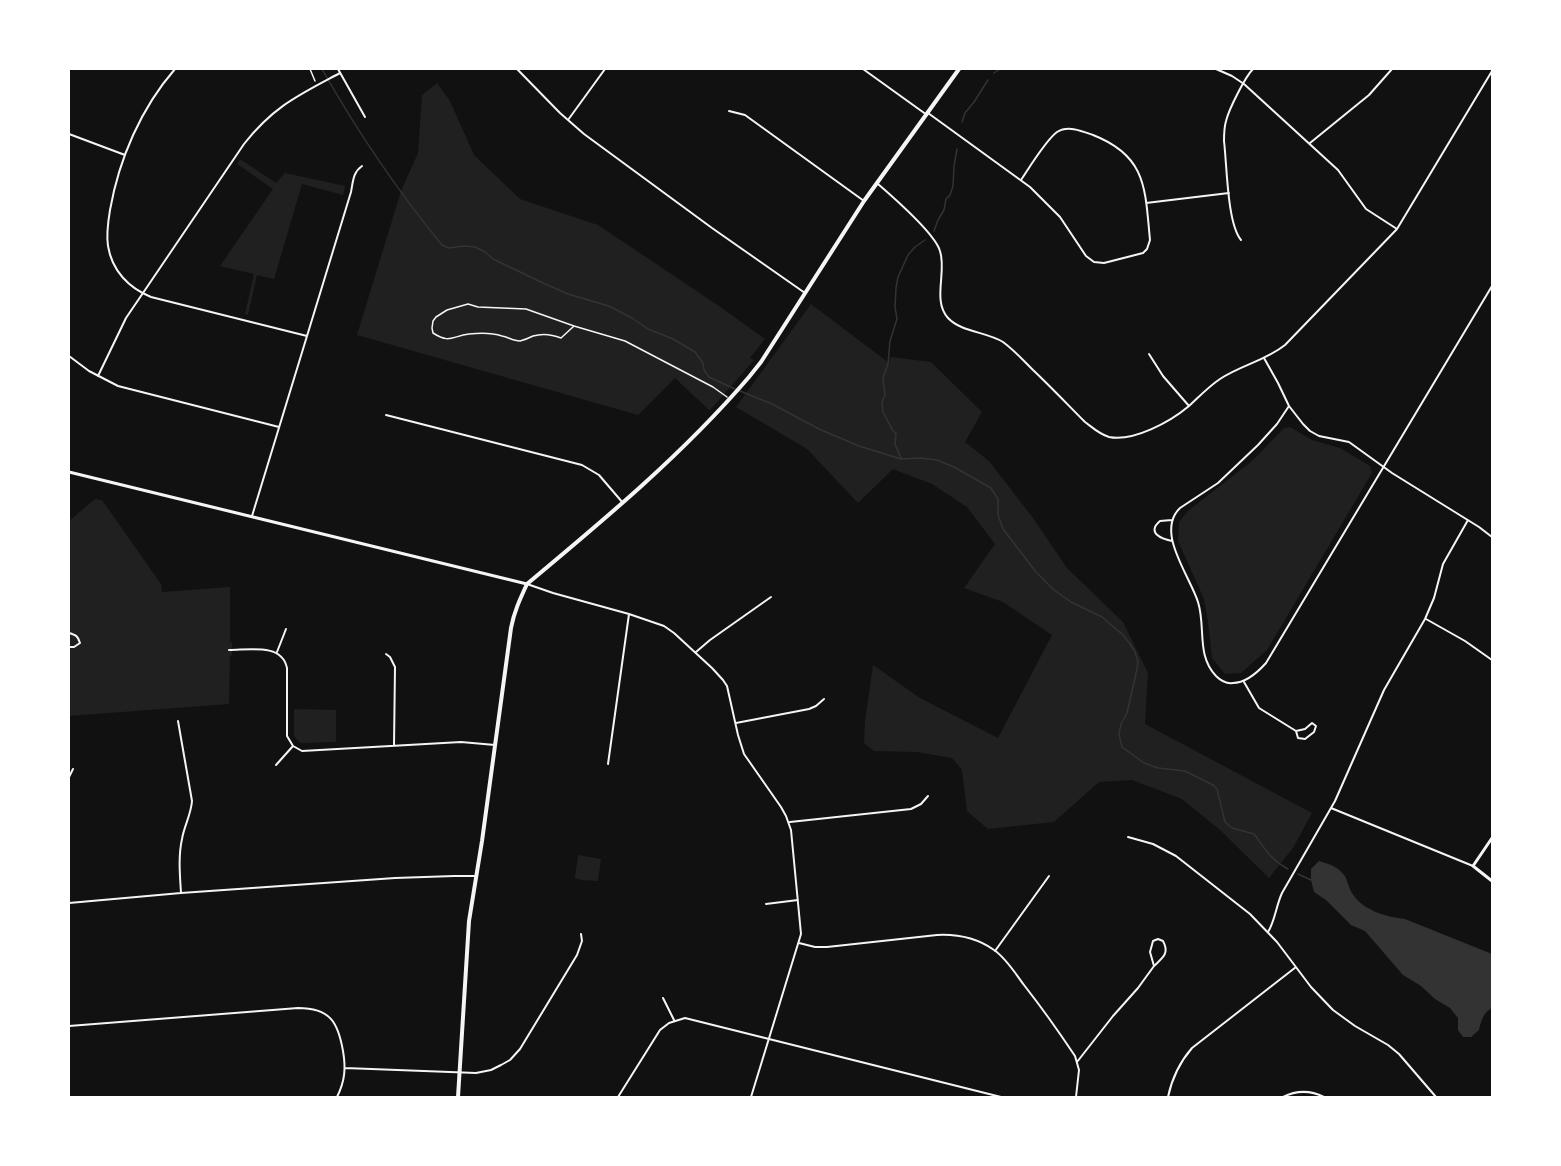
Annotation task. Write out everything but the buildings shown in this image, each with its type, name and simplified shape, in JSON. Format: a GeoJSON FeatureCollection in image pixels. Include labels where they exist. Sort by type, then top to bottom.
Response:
{"type":"FeatureCollection","features":[{"type":"Feature","properties":{"kind":"main road"},"geometry":{"type":"LineString","coordinates":[[458,1097],[469,921],[475,876],[515,611],[527,584],[669,461],[749,377],[864,201],[959,69]]}},
{"type":"Feature","properties":{"kind":"street"},"geometry":{"type":"LineString","coordinates":[[175,69],[144,114],[125,155],[112,198],[108,226],[108,248],[115,266],[130,285],[142,293],[164,301],[307,336]]}},
{"type":"Feature","properties":{"kind":"street"},"geometry":{"type":"LineString","coordinates":[[338,69],[364,117]]}},
{"type":"Feature","properties":{"kind":"street"},"geometry":{"type":"LineString","coordinates":[[517,69],[568,121],[584,134],[805,293]]}},
{"type":"Feature","properties":{"kind":"street"},"geometry":{"type":"LineString","coordinates":[[568,121],[605,69]]}},
{"type":"Feature","properties":{"kind":"street"},"geometry":{"type":"LineString","coordinates":[[863,69],[1021,180],[1060,217],[1090,259],[1104,263],[1139,254],[1147,249],[1150,240],[1142,180],[1134,164],[1108,141],[1075,129],[1065,129],[1056,133],[1021,180]]}},
{"type":"Feature","properties":{"kind":"street"},"geometry":{"type":"LineString","coordinates":[[1215,69],[1244,84],[1338,170],[1366,208],[1397,229]]}},
{"type":"Feature","properties":{"kind":"street"},"geometry":{"type":"LineString","coordinates":[[1241,240],[1235,230],[1229,193],[1224,132],[1228,114],[1253,69]]}},
{"type":"Feature","properties":{"kind":"street"},"geometry":{"type":"LineString","coordinates":[[1309,143],[1369,95],[1392,69]]}},
{"type":"Feature","properties":{"kind":"street"},"geometry":{"type":"LineString","coordinates":[[877,183],[926,230],[940,249],[942,303],[949,320],[996,338],[1011,348],[1086,422],[1103,435],[1116,438],[1135,435],[1170,420],[1220,379],[1275,353],[1285,345],[1397,229],[1492,71]]}},
{"type":"Feature","properties":{"kind":"street"},"geometry":{"type":"LineString","coordinates":[[98,376],[121,326],[254,130],[293,98],[321,81],[340,74]]}},
{"type":"Feature","properties":{"kind":"street"},"geometry":{"type":"LineString","coordinates":[[729,111],[745,115],[864,201]]}},
{"type":"Feature","properties":{"kind":"street"},"geometry":{"type":"LineString","coordinates":[[69,134],[125,155]]}},
{"type":"Feature","properties":{"kind":"street"},"geometry":{"type":"LineString","coordinates":[[252,516],[354,176],[362,165]]}},
{"type":"Feature","properties":{"kind":"street"},"geometry":{"type":"LineString","coordinates":[[1146,203],[1229,193]]}},
{"type":"Feature","properties":{"kind":"street"},"geometry":{"type":"LineString","coordinates":[[1289,406],[1278,424],[1258,445],[1218,483],[1180,508],[1172,520],[1172,542],[1198,602],[1202,620],[1202,647],[1206,661],[1220,680],[1228,683],[1244,681],[1262,668],[1278,644],[1492,286]]}},
{"type":"Feature","properties":{"kind":"street"},"geometry":{"type":"LineString","coordinates":[[1149,354],[1162,376],[1189,406]]}},
{"type":"Feature","properties":{"kind":"street"},"geometry":{"type":"LineString","coordinates":[[69,357],[98,376],[130,390],[279,427]]}},
{"type":"Feature","properties":{"kind":"street"},"geometry":{"type":"LineString","coordinates":[[1264,358],[1289,406],[1314,434],[1349,442],[1392,473],[1492,537]]}},
{"type":"Feature","properties":{"kind":"street"},"geometry":{"type":"LineString","coordinates":[[386,416],[582,465],[599,475],[623,503]]}},
{"type":"Feature","properties":{"kind":"street"},"geometry":{"type":"LineString","coordinates":[[69,472],[527,584],[664,626],[696,653],[727,686],[744,754],[789,822],[801,927],[751,1097]]}},
{"type":"Feature","properties":{"kind":"street"},"geometry":{"type":"LineString","coordinates":[[1172,520],[1160,521],[1155,526],[1156,534],[1172,542]]}},
{"type":"Feature","properties":{"kind":"street"},"geometry":{"type":"LineString","coordinates":[[1268,932],[1282,893],[1331,808],[1384,690],[1425,619],[1434,598],[1443,564],[1468,520]]}},
{"type":"Feature","properties":{"kind":"street"},"geometry":{"type":"LineString","coordinates":[[696,653],[710,640],[771,597]]}},
{"type":"Feature","properties":{"kind":"street"},"geometry":{"type":"LineString","coordinates":[[608,764],[629,614]]}},
{"type":"Feature","properties":{"kind":"street"},"geometry":{"type":"LineString","coordinates":[[1425,619],[1465,641],[1492,660]]}},
{"type":"Feature","properties":{"kind":"street"},"geometry":{"type":"LineString","coordinates":[[276,652],[286,629]]}},
{"type":"Feature","properties":{"kind":"street"},"geometry":{"type":"LineString","coordinates":[[69,633],[75,635],[80,643],[69,647]]}},
{"type":"Feature","properties":{"kind":"street"},"geometry":{"type":"LineString","coordinates":[[229,650],[271,651],[282,656],[287,665],[287,736],[293,746],[302,751],[461,742],[495,745]]}},
{"type":"Feature","properties":{"kind":"street"},"geometry":{"type":"LineString","coordinates":[[386,654],[390,657],[394,667],[394,746]]}},
{"type":"Feature","properties":{"kind":"street"},"geometry":{"type":"LineString","coordinates":[[1244,681],[1259,708],[1296,731],[1298,738],[1305,739],[1314,732],[1316,726],[1312,723],[1305,729],[1296,731]]}},
{"type":"Feature","properties":{"kind":"street"},"geometry":{"type":"LineString","coordinates":[[735,723],[810,709],[824,699]]}},
{"type":"Feature","properties":{"kind":"street"},"geometry":{"type":"LineString","coordinates":[[178,722],[192,801],[180,847],[181,893]]}},
{"type":"Feature","properties":{"kind":"street"},"geometry":{"type":"LineString","coordinates":[[276,765],[293,746]]}},
{"type":"Feature","properties":{"kind":"street"},"geometry":{"type":"LineString","coordinates":[[69,777],[73,769]]}},
{"type":"Feature","properties":{"kind":"street"},"geometry":{"type":"LineString","coordinates":[[789,822],[911,809],[921,804],[928,796]]}},
{"type":"Feature","properties":{"kind":"street"},"geometry":{"type":"LineString","coordinates":[[1331,808],[1473,866],[1492,880]]}},
{"type":"Feature","properties":{"kind":"street"},"geometry":{"type":"LineString","coordinates":[[1128,837],[1153,844],[1183,860],[1250,914],[1268,932],[1311,987],[1333,1010],[1399,1054],[1436,1097]]}},
{"type":"Feature","properties":{"kind":"street"},"geometry":{"type":"LineString","coordinates":[[1473,866],[1492,838]]}},
{"type":"Feature","properties":{"kind":"street"},"geometry":{"type":"LineString","coordinates":[[69,903],[181,893],[475,876]]}},
{"type":"Feature","properties":{"kind":"street"},"geometry":{"type":"LineString","coordinates":[[995,951],[1049,876]]}},
{"type":"Feature","properties":{"kind":"street"},"geometry":{"type":"LineString","coordinates":[[766,904],[798,900]]}},
{"type":"Feature","properties":{"kind":"street"},"geometry":{"type":"LineString","coordinates":[[345,1068],[476,1073],[491,1070],[510,1060],[525,1041],[577,955],[582,941],[581,934]]}},
{"type":"Feature","properties":{"kind":"street"},"geometry":{"type":"LineString","coordinates":[[798,943],[827,947],[951,935],[972,940],[995,951],[1009,965],[1066,1042],[1077,1062],[1079,1080],[1076,1097]]}},
{"type":"Feature","properties":{"kind":"street"},"geometry":{"type":"LineString","coordinates":[[1077,1062],[1154,966],[1163,958],[1166,953],[1161,939],[1153,941],[1150,949],[1154,966]]}},
{"type":"Feature","properties":{"kind":"street"},"geometry":{"type":"LineString","coordinates":[[1168,1097],[1180,1062],[1192,1048],[1296,967]]}},
{"type":"Feature","properties":{"kind":"street"},"geometry":{"type":"LineString","coordinates":[[663,998],[674,1021]]}},
{"type":"Feature","properties":{"kind":"street"},"geometry":{"type":"LineString","coordinates":[[69,1026],[314,1009],[327,1015],[336,1026],[341,1040],[345,1076],[337,1097]]}},
{"type":"Feature","properties":{"kind":"street"},"geometry":{"type":"LineString","coordinates":[[618,1097],[664,1026],[674,1021],[690,1019],[1001,1097]]}},
{"type":"Feature","properties":{"kind":"street"},"geometry":{"type":"LineString","coordinates":[[1283,1097],[1298,1091],[1306,1091],[1324,1097]]}},
{"type":"Feature","properties":{"kind":"path"},"geometry":{"type":"LineString","coordinates":[[310,69],[315,81],[321,81]]}},
{"type":"Feature","properties":{"kind":"path"},"geometry":{"type":"LineString","coordinates":[[574,326],[561,338],[548,334],[535,335],[521,341],[501,335],[479,334],[441,339],[433,333],[432,328],[435,317],[447,310],[468,304],[478,307],[526,309],[625,341],[731,398]]}},
{"type":"Feature","properties":{"kind":"shaded area"},"geometry":{"type":"Polygon","coordinates":[[[437,83],[450,101],[474,155],[520,199],[598,225],[765,339],[750,358],[754,360],[711,409],[709,410],[675,378],[638,415],[357,335],[401,191],[418,153],[422,95],[437,83]]]}},
{"type":"Feature","properties":{"kind":"shaded area"},"geometry":{"type":"Polygon","coordinates":[[[240,159],[276,183],[285,173],[345,186],[343,195],[302,184],[274,279],[257,275],[248,315],[245,314],[254,274],[220,266],[273,189],[237,164],[240,159]]]}},
{"type":"Feature","properties":{"kind":"shaded area"},"geometry":{"type":"Polygon","coordinates":[[[811,304],[889,363],[890,357],[931,362],[982,412],[965,442],[989,461],[1033,518],[1067,568],[1123,622],[1148,673],[1145,724],[1312,813],[1293,848],[1269,878],[1220,830],[1182,799],[1132,780],[1099,782],[1054,822],[988,829],[967,811],[962,770],[952,758],[917,752],[874,751],[864,743],[873,665],[920,698],[998,738],[1052,635],[1003,602],[964,588],[995,544],[967,507],[932,484],[893,469],[858,503],[807,449],[736,407],[811,304]]]}},
{"type":"Feature","properties":{"kind":"shaded area"},"geometry":{"type":"Polygon","coordinates":[[[1290,427],[1312,440],[1340,448],[1370,466],[1372,473],[1267,650],[1241,673],[1225,674],[1212,658],[1204,599],[1178,541],[1179,522],[1188,511],[1252,461],[1284,428],[1290,427]]]}},
{"type":"Feature","properties":{"kind":"shaded area"},"geometry":{"type":"Polygon","coordinates":[[[95,499],[102,500],[161,584],[162,592],[230,587],[232,655],[230,656],[229,704],[69,716],[69,521],[95,499]]]}},
{"type":"Feature","properties":{"kind":"shaded area"},"geometry":{"type":"Polygon","coordinates":[[[294,709],[336,710],[336,742],[300,743],[294,736],[294,709]]]}},
{"type":"Feature","properties":{"kind":"shaded area"},"geometry":{"type":"Polygon","coordinates":[[[578,855],[601,859],[598,881],[575,878],[578,855]]]}},
{"type":"Feature","properties":{"kind":"shaded area"},"geometry":{"type":"Polygon","coordinates":[[[1319,861],[1341,871],[1350,890],[1364,906],[1384,915],[1405,919],[1492,954],[1492,1008],[1484,1015],[1479,1030],[1471,1037],[1463,1037],[1458,1030],[1458,1018],[1450,1008],[1403,975],[1365,931],[1351,925],[1326,900],[1314,892],[1311,869],[1319,861]]]}},
{"type":"Feature","properties":{"kind":"waterway"},"geometry":{"type":"LineString","coordinates":[[322,69],[378,160],[442,245],[449,248],[475,247],[493,259],[543,283],[568,294],[609,306],[648,329],[673,339],[695,352],[709,377],[735,389]]}},
{"type":"Feature","properties":{"kind":"waterway"},"geometry":{"type":"LineString","coordinates":[[994,73],[1000,69]]}},
{"type":"Feature","properties":{"kind":"waterway"},"geometry":{"type":"LineString","coordinates":[[962,122],[965,113],[988,80]]}},
{"type":"Feature","properties":{"kind":"waterway"},"geometry":{"type":"LineString","coordinates":[[934,231],[953,186],[957,149]]}},
{"type":"Feature","properties":{"kind":"waterway"},"geometry":{"type":"LineString","coordinates":[[901,458],[895,444],[896,433],[883,412],[882,402],[885,395],[883,378],[897,319],[895,307],[898,277],[908,255],[925,240]]}},
{"type":"Feature","properties":{"kind":"waterway"},"geometry":{"type":"LineString","coordinates":[[740,391],[859,446],[901,459],[937,460],[991,488],[998,499],[998,515],[1003,529],[1036,572],[1054,590],[1071,602],[1102,617],[1123,635],[1135,652],[1138,662],[1137,669],[1127,713],[1119,734],[1122,747],[1144,763],[1158,768],[1185,771],[1213,785],[1217,789],[1225,822],[1232,828],[1254,834],[1273,858],[1288,869]]}},
{"type":"Feature","properties":{"kind":"waterway"},"geometry":{"type":"LineString","coordinates":[[1298,874],[1311,880]]}}]}
